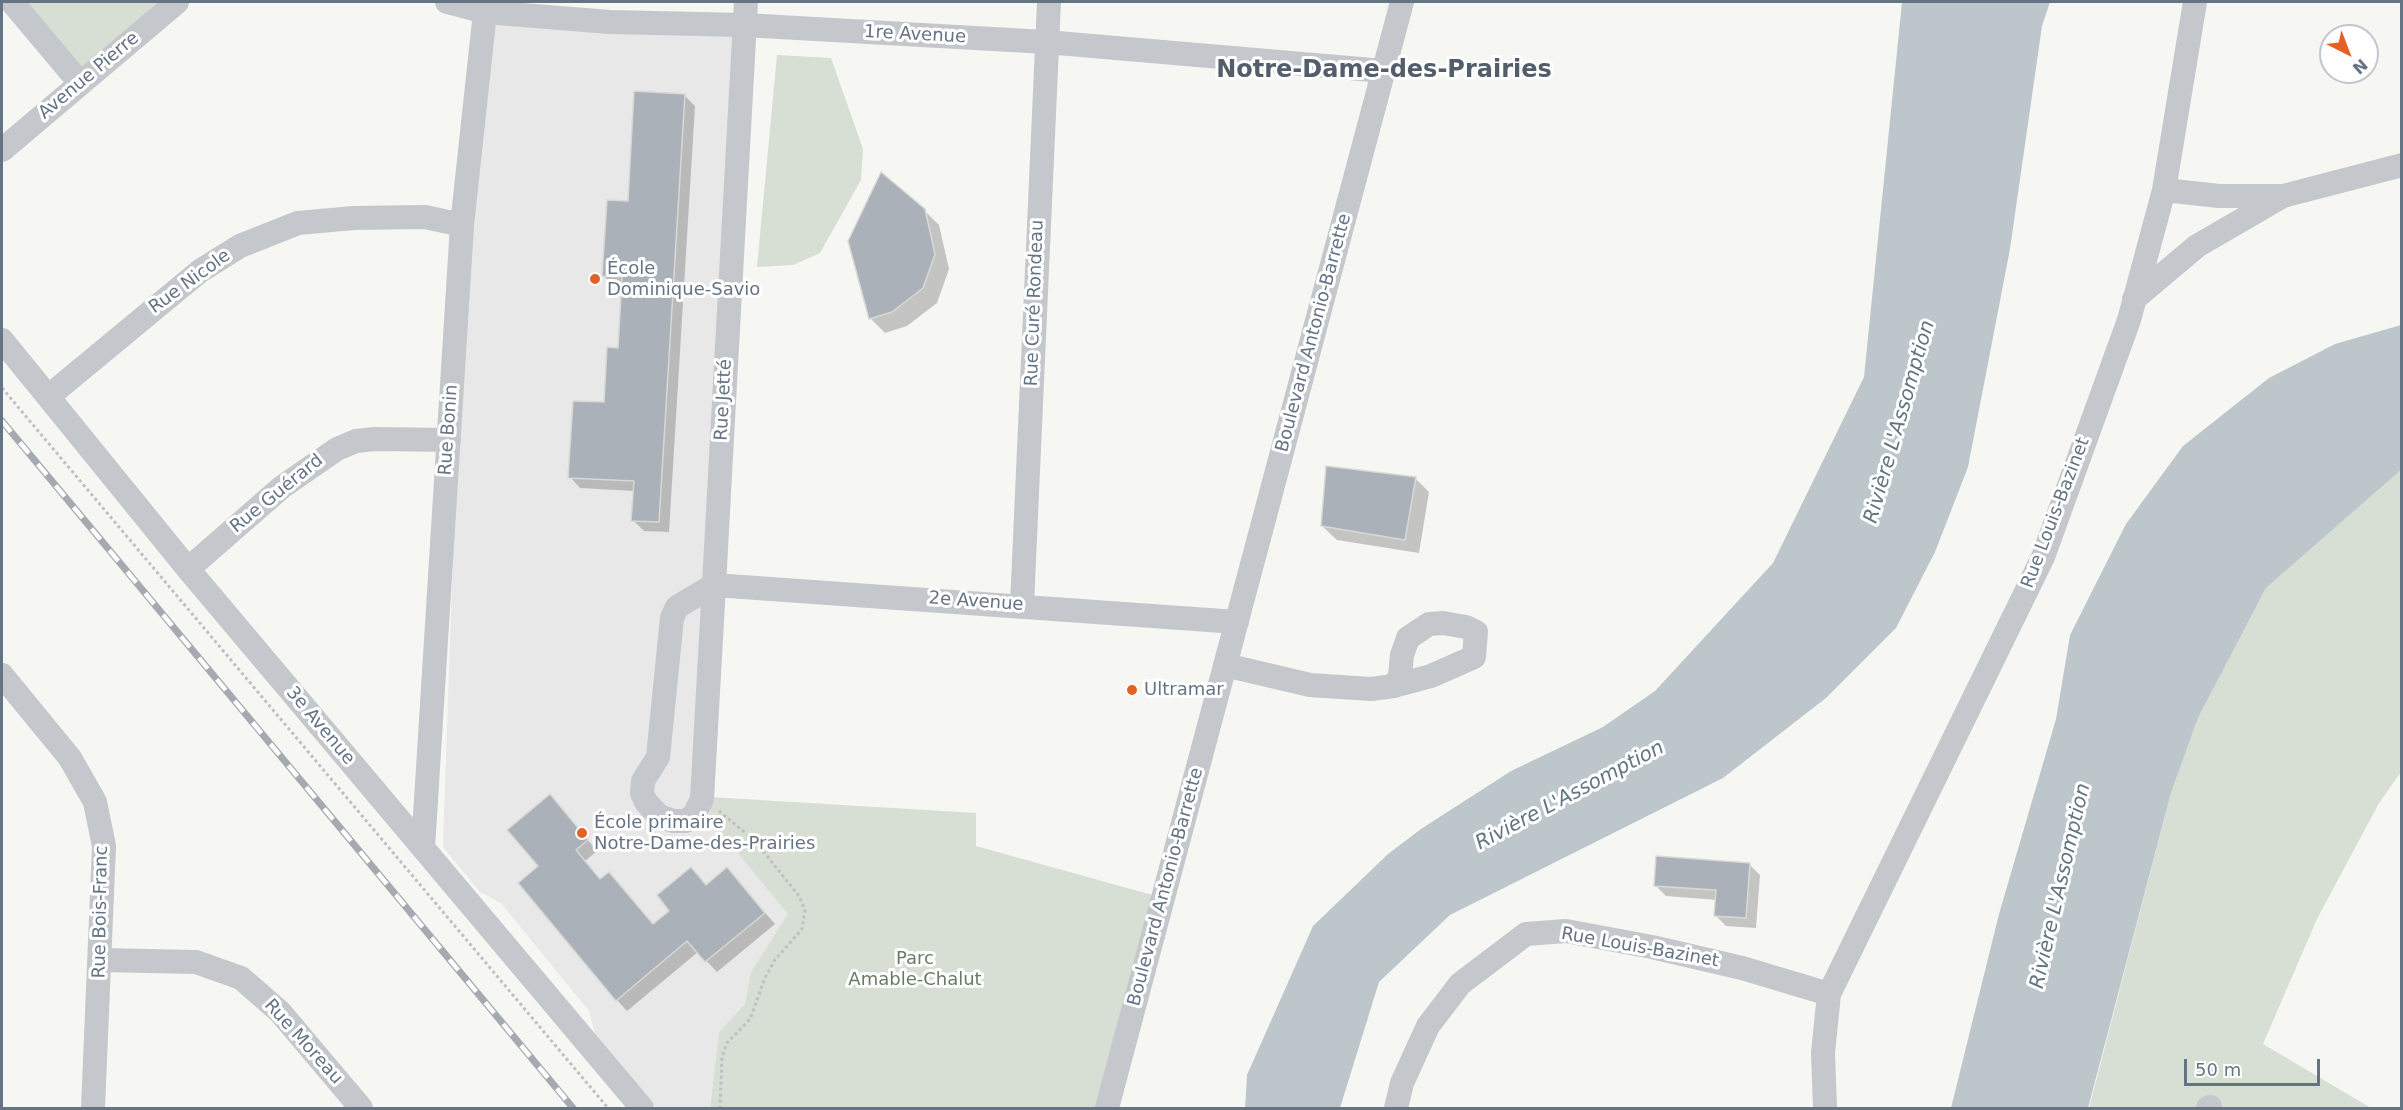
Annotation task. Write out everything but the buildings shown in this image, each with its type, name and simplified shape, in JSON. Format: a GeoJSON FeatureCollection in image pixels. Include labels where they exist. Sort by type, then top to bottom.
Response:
{"type":"FeatureCollection","features":[{"type":"Feature","properties":{"kind":"street"},"geometry":{"type":"LineString","coordinates":[[12,2],[80,83]]}},
{"type":"Feature","properties":{"kind":"street","name":"Avenue Pierre"},"geometry":{"type":"LineString","coordinates":[[2,150],[177,2]]}},
{"type":"Feature","properties":{"kind":"street","name":"1re Avenue"},"geometry":{"type":"LineString","coordinates":[[447,2],[485,12],[610,22],[744,25],[1046,42],[1384,71]]}},
{"type":"Feature","properties":{"kind":"street","name":"Rue Jetté"},"geometry":{"type":"LineString","coordinates":[[714,585],[677,607],[672,618],[658,757],[643,781],[642,793],[646,802],[659,816],[673,821],[686,821],[693,815],[702,799],[714,585],[744,25],[746,2]]}},
{"type":"Feature","properties":{"kind":"street","name":"Rue Curé Rondeau"},"geometry":{"type":"LineString","coordinates":[[1022,605],[1049,2]]}},
{"type":"Feature","properties":{"kind":"street","name":"Boulevard Antonio-Barrette"},"geometry":{"type":"LineString","coordinates":[[1107,1108],[1402,2]]}},
{"type":"Feature","properties":{"kind":"street","name":"Rue Louis-Bazinet"},"geometry":{"type":"LineString","coordinates":[[1825,1108],[1823,1053],[1829,994],[2043,557],[2129,320],[2164,190],[2195,2]]}},
{"type":"Feature","properties":{"kind":"street","name":"Rue Bonin"},"geometry":{"type":"LineString","coordinates":[[423,848],[462,225],[485,12]]}},
{"type":"Feature","properties":{"kind":"street"},"geometry":{"type":"LineString","coordinates":[[2164,190],[2219,196],[2283,196],[2402,165]]}},
{"type":"Feature","properties":{"kind":"street"},"geometry":{"type":"LineString","coordinates":[[2134,299],[2197,246],[2283,196]]}},
{"type":"Feature","properties":{"kind":"street","name":"Rue Nicole"},"geometry":{"type":"LineString","coordinates":[[49,396],[200,271],[240,246],[298,223],[354,218],[425,217],[462,225]]}},
{"type":"Feature","properties":{"kind":"street","name":"3e Avenue"},"geometry":{"type":"LineString","coordinates":[[2,340],[188,569],[642,1108]]}},
{"type":"Feature","properties":{"kind":"street","name":"Rue Guérard"},"geometry":{"type":"LineString","coordinates":[[188,569],[282,487],[337,449],[356,441],[375,439],[448,440]]}},
{"type":"Feature","properties":{"kind":"street","name":"2e Avenue"},"geometry":{"type":"LineString","coordinates":[[714,585],[1237,622]]}},
{"type":"Feature","properties":{"kind":"street"},"geometry":{"type":"LineString","coordinates":[[1225,665],[1310,685],[1348,689],[1394,686]]}},
{"type":"Feature","properties":{"kind":"street","name":"Rue Bois-Franc"},"geometry":{"type":"LineString","coordinates":[[2,675],[70,758],[95,802],[104,846],[93,1108]]}},
{"type":"Feature","properties":{"kind":"street","name":"Rue Louis-Bazinet"},"geometry":{"type":"LineString","coordinates":[[1396,1108],[1402,1083],[1428,1026],[1460,984],[1526,934],[1566,932],[1652,947],[1742,968],[1829,994]]}},
{"type":"Feature","properties":{"kind":"street","name":"Rue Moreau"},"geometry":{"type":"LineString","coordinates":[[101,960],[196,962],[241,978],[280,1012],[361,1108]]}},
{"type":"Feature","properties":{"kind":"path","name":"3e Avenue"},"geometry":{"type":"LineString","coordinates":[[2,388],[608,1108]]}},
{"type":"Feature","properties":{"kind":"shaded area"},"geometry":{"type":"Polygon","coordinates":[[[485,12],[744,25],[709,818],[789,913],[751,972],[745,1004],[719,1032],[710,1108],[656,1108],[595,1033],[589,1011],[501,903],[480,892],[443,847],[453,553],[485,12]]]}},
{"type":"Feature","properties":{"kind":"green space"},"geometry":{"type":"Polygon","coordinates":[[[4,2],[177,2],[80,83],[4,2]]]}},
{"type":"Feature","properties":{"kind":"green space"},"geometry":{"type":"Polygon","coordinates":[[[777,55],[831,58],[863,149],[861,180],[820,253],[793,265],[757,267],[777,55]]]}},
{"type":"Feature","properties":{"kind":"green space"},"geometry":{"type":"Polygon","coordinates":[[[2401,470],[2401,772],[2379,803],[2317,919],[2263,1044],[2371,1108],[2089,1108],[2171,793],[2198,718],[2266,588],[2401,470]]]}},
{"type":"Feature","properties":{"kind":"green space","name":"Parc Amable-Chalut"},"geometry":{"type":"Polygon","coordinates":[[[710,797],[976,813],[976,846],[1163,898],[1100,1108],[710,1108],[719,1032],[745,1004],[751,972],[788,914],[709,818],[710,797]]]}},
{"type":"Feature","properties":{"kind":"water","name":"Rivière L'Assomption"},"geometry":{"type":"Polygon","coordinates":[[[1902,2],[2050,2],[2042,26],[2010,249],[1968,467],[1935,552],[1896,628],[1826,698],[1723,778],[1450,915],[1379,982],[1340,1108],[1245,1108],[1247,1075],[1313,926],[1388,854],[1421,829],[1511,771],[1603,727],[1655,691],[1773,563],[1864,377],[1902,2]]]}},
{"type":"Feature","properties":{"kind":"water","name":"Rivière L'Assomption"},"geometry":{"type":"Polygon","coordinates":[[[2401,325],[2401,470],[2266,588],[2198,718],[2171,793],[2088,1108],[1951,1108],[1999,914],[2056,719],[2070,635],[2126,524],[2183,446],[2269,378],[2335,344],[2401,325]]]}},
{"type":"Feature","properties":{"kind":"railway"},"geometry":{"type":"LineString","coordinates":[[2,421],[573,1108]]}},
{"type":"Feature","properties":{"kind":"place","name":"École Dominique-Savio"},"geometry":{"type":"Point","coordinates":[595,279]}},
{"type":"Feature","properties":{"kind":"place","name":"Ultramar"},"geometry":{"type":"Point","coordinates":[1132,690]}},
{"type":"Feature","properties":{"kind":"place","name":"École primaire Notre-Dame-des-Prairies"},"geometry":{"type":"Point","coordinates":[582,833]}},
{"type":"Feature","properties":{"kind":"district","name":"Notre-Dame-des-Prairies"},"geometry":{"type":"Point","coordinates":[1384,71]}}]}
